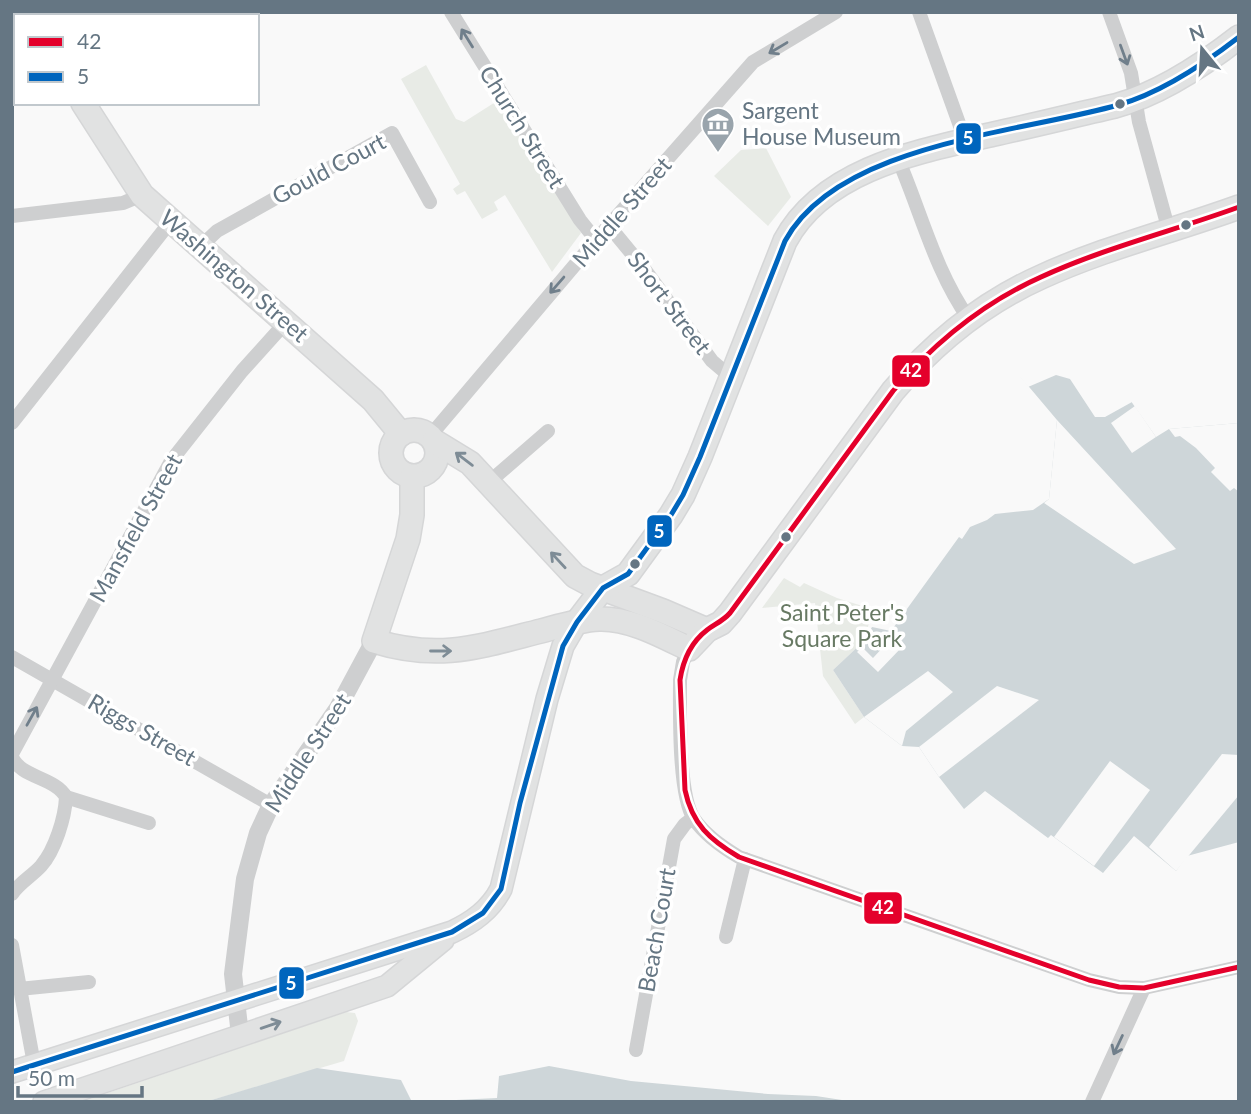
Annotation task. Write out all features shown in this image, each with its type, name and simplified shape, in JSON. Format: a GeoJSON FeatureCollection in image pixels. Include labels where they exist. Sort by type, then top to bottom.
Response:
{"type":"FeatureCollection","features":[{"type":"Feature","properties":{"kind":"main road"},"geometry":{"type":"LineString","coordinates":[[44,1102],[387,986],[452,932],[484,913],[501,889],[547,699],[563,646],[577,622],[603,588],[628,574],[683,495],[701,457],[785,241],[798,222],[822,198],[875,168],[898,159],[1136,99],[1162,86],[1239,37]]}},
{"type":"Feature","properties":{"kind":"main road","name":"Washington Street"},"geometry":{"type":"LineString","coordinates":[[84,105],[142,195],[373,400],[401,435]]}},
{"type":"Feature","properties":{"kind":"main road"},"geometry":{"type":"LineString","coordinates":[[374,641],[398,649],[459,651],[577,622],[614,620],[641,628],[689,649],[707,630],[721,623],[730,613],[893,391],[933,348],[970,318],[1038,278],[1078,261],[1239,207]]}},
{"type":"Feature","properties":{"kind":"main road"},"geometry":{"type":"LineString","coordinates":[[432,438],[438,456],[436,463],[426,474],[412,477],[399,472],[391,460],[392,446],[401,435],[415,430],[432,438],[460,455],[575,576],[707,630]]}},
{"type":"Feature","properties":{"kind":"main road","name":"Middle Street"},"geometry":{"type":"LineString","coordinates":[[374,641],[408,539],[412,515],[412,477]]}},
{"type":"Feature","properties":{"kind":"main road"},"geometry":{"type":"LineString","coordinates":[[628,574],[641,628]]}},
{"type":"Feature","properties":{"kind":"main road"},"geometry":{"type":"LineString","coordinates":[[12,1072],[452,932]]}},
{"type":"Feature","properties":{"kind":"street","name":"Church Street"},"geometry":{"type":"LineString","coordinates":[[451,12],[580,220],[596,240]]}},
{"type":"Feature","properties":{"kind":"street","name":"Middle Street"},"geometry":{"type":"LineString","coordinates":[[432,438],[596,240],[753,62],[836,12]]}},
{"type":"Feature","properties":{"kind":"street"},"geometry":{"type":"LineString","coordinates":[[919,12],[965,140]]}},
{"type":"Feature","properties":{"kind":"street"},"geometry":{"type":"LineString","coordinates":[[1109,12],[1131,73],[1139,122],[1169,231]]}},
{"type":"Feature","properties":{"kind":"street","name":"Gould Court"},"geometry":{"type":"LineString","coordinates":[[201,246],[217,231],[392,133],[430,202]]}},
{"type":"Feature","properties":{"kind":"street"},"geometry":{"type":"LineString","coordinates":[[898,159],[942,273],[955,298],[970,318]]}},
{"type":"Feature","properties":{"kind":"street"},"geometry":{"type":"LineString","coordinates":[[12,216],[120,203],[142,195]]}},
{"type":"Feature","properties":{"kind":"street"},"geometry":{"type":"LineString","coordinates":[[12,423],[171,220]]}},
{"type":"Feature","properties":{"kind":"street","name":"Short Street"},"geometry":{"type":"LineString","coordinates":[[610,226],[712,361],[732,377]]}},
{"type":"Feature","properties":{"kind":"street","name":"Mansfield Street"},"geometry":{"type":"LineString","coordinates":[[149,823],[66,797],[61,789],[17,765],[12,755],[171,461],[242,371],[286,321]]}},
{"type":"Feature","properties":{"kind":"street"},"geometry":{"type":"LineString","coordinates":[[488,483],[548,431]]}},
{"type":"Feature","properties":{"kind":"street","name":"Middle Street"},"geometry":{"type":"LineString","coordinates":[[240,1035],[233,974],[245,879],[258,833],[271,805],[338,708],[374,641]]}},
{"type":"Feature","properties":{"kind":"street"},"geometry":{"type":"LineString","coordinates":[[689,649],[683,662],[680,696],[685,790],[693,818],[724,848],[745,859],[1089,980],[1119,987],[1144,988],[1239,967]]}},
{"type":"Feature","properties":{"kind":"street","name":"Riggs Street"},"geometry":{"type":"LineString","coordinates":[[12,657],[271,805]]}},
{"type":"Feature","properties":{"kind":"street"},"geometry":{"type":"LineString","coordinates":[[12,894],[49,855],[66,797]]}},
{"type":"Feature","properties":{"kind":"street","name":"Beach Court"},"geometry":{"type":"LineString","coordinates":[[636,1051],[674,839],[680,829],[693,818]]}},
{"type":"Feature","properties":{"kind":"street"},"geometry":{"type":"LineString","coordinates":[[726,937],[745,859]]}},
{"type":"Feature","properties":{"kind":"street"},"geometry":{"type":"LineString","coordinates":[[12,945],[34,1064]]}},
{"type":"Feature","properties":{"kind":"street"},"geometry":{"type":"LineString","coordinates":[[19,989],[89,982]]}},
{"type":"Feature","properties":{"kind":"street"},"geometry":{"type":"LineString","coordinates":[[1092,1102],[1144,988]]}},
{"type":"Feature","properties":{"kind":"green space"},"geometry":{"type":"Polygon","coordinates":[[[426,65],[456,119],[464,122],[497,101],[581,233],[552,272],[505,195],[494,202],[498,210],[482,219],[465,191],[457,195],[453,189],[460,184],[401,79],[426,65]]]}},
{"type":"Feature","properties":{"kind":"green space"},"geometry":{"type":"Polygon","coordinates":[[[766,148],[791,197],[768,226],[714,176],[741,150],[766,148]]]}},
{"type":"Feature","properties":{"kind":"green space","name":"Saint Peter's Square Park"},"geometry":{"type":"Polygon","coordinates":[[[784,578],[800,587],[804,583],[837,598],[872,609],[865,640],[833,670],[864,717],[855,724],[823,676],[815,603],[762,608],[784,578]]]}},
{"type":"Feature","properties":{"kind":"green space"},"geometry":{"type":"Polygon","coordinates":[[[346,1012],[355,1013],[358,1021],[344,1061],[205,1102],[81,1102],[346,1012]]]}},
{"type":"Feature","properties":{"kind":"shaded area"},"geometry":{"type":"Polygon","coordinates":[[[1049,357],[1101,403],[1126,394],[1156,437],[1169,429],[1239,423],[1239,842],[1187,856],[1176,871],[1134,836],[1103,873],[1051,835],[1048,838],[985,791],[964,809],[919,747],[902,746],[864,717],[833,670],[865,640],[872,627],[891,631],[959,537],[962,539],[970,527],[995,514],[1033,510],[1049,499],[1057,420],[1019,375],[1049,357]]]}},
{"type":"Feature","properties":{"kind":"shaded area"},"geometry":{"type":"Polygon","coordinates":[[[549,1066],[631,1081],[816,1096],[855,1102],[415,1102],[497,1098],[499,1076],[549,1066]]]}},
{"type":"Feature","properties":{"kind":"shaded area"},"geometry":{"type":"Polygon","coordinates":[[[317,1068],[401,1080],[412,1102],[205,1102],[317,1068]]]}},
{"type":"Feature","properties":{"kind":"pier"},"geometry":{"type":"Polygon","coordinates":[[[1061,351],[1070,354],[1103,399],[1127,391],[1132,402],[1105,417],[1095,417],[1070,379],[1056,375],[1028,387],[1016,372],[1048,354],[1061,351]]]}},
{"type":"Feature","properties":{"kind":"pier"},"geometry":{"type":"Polygon","coordinates":[[[1135,406],[1156,437],[1132,453],[1111,423],[1135,406]]]}},
{"type":"Feature","properties":{"kind":"pier"},"geometry":{"type":"Polygon","coordinates":[[[1057,420],[1176,549],[1134,564],[1044,503],[1049,499],[1057,420]]]}},
{"type":"Feature","properties":{"kind":"pier"},"geometry":{"type":"Polygon","coordinates":[[[1239,423],[1239,492],[1234,488],[1230,491],[1211,472],[1215,468],[1196,448],[1180,436],[1175,437],[1169,429],[1239,423]]]}},
{"type":"Feature","properties":{"kind":"pier"},"geometry":{"type":"Polygon","coordinates":[[[897,642],[902,647],[878,672],[857,652],[862,647],[873,658],[886,644],[891,648],[897,642]]]}},
{"type":"Feature","properties":{"kind":"pier"},"geometry":{"type":"Polygon","coordinates":[[[928,671],[953,692],[906,731],[902,746],[864,717],[928,671]]]}},
{"type":"Feature","properties":{"kind":"pier"},"geometry":{"type":"Polygon","coordinates":[[[997,686],[1039,700],[939,777],[919,747],[997,686]]]}},
{"type":"Feature","properties":{"kind":"pier"},"geometry":{"type":"Polygon","coordinates":[[[1222,754],[1239,755],[1239,795],[1176,871],[1149,847],[1222,754]]]}},
{"type":"Feature","properties":{"kind":"pier"},"geometry":{"type":"Polygon","coordinates":[[[1110,761],[1150,790],[1094,866],[1054,837],[1110,761]]]}},
{"type":"Feature","properties":{"kind":"transit line","name":"5"},"geometry":{"type":"LineString","coordinates":[[12,1072],[452,932],[483,913],[501,889],[520,803],[563,646],[577,622],[603,588],[628,574],[683,495],[785,241],[811,208],[846,182],[888,162],[984,134],[1078,115],[1134,100],[1182,77],[1239,37]]}},
{"type":"Feature","properties":{"kind":"transit line","name":"42"},"geometry":{"type":"LineString","coordinates":[[1239,207],[1114,248],[1041,277],[979,312],[943,341],[893,391],[730,613],[696,640],[685,659],[680,680],[685,790],[688,802],[704,830],[739,857],[1089,980],[1119,987],[1144,988],[1239,967]]}},
{"type":"Feature","properties":{"kind":"place","name":"Sargent House Museum"},"geometry":{"type":"Point","coordinates":[718,154]}}]}
